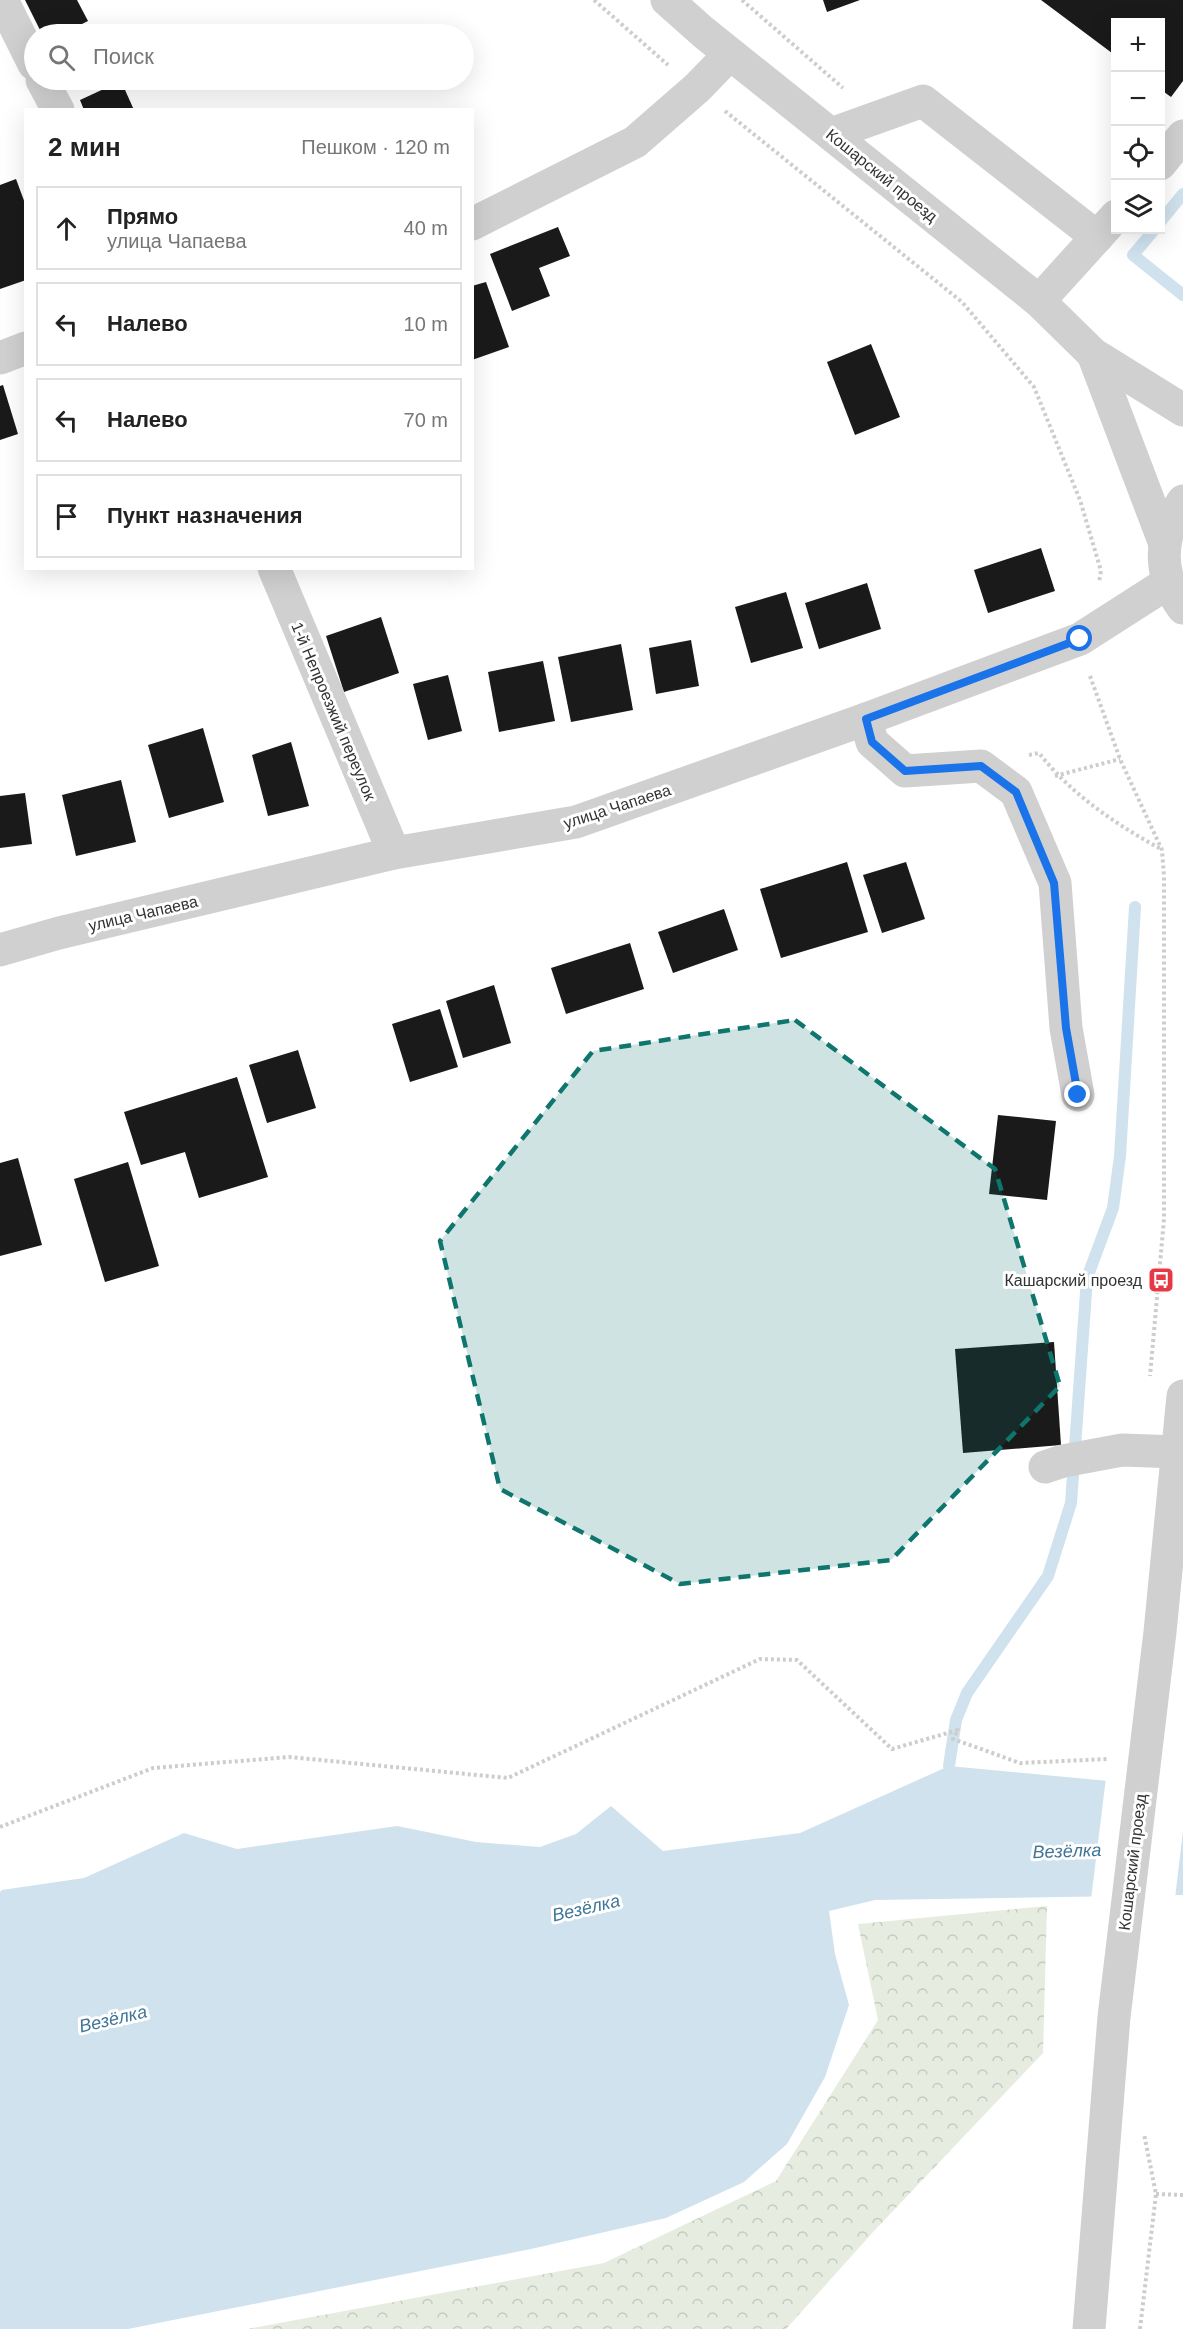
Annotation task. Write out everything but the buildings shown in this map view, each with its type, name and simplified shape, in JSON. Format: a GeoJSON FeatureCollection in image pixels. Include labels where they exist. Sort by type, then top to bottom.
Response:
{"type":"FeatureCollection","features":[{"type":"Feature","properties":{"kind":"street"},"geometry":{"type":"LineString","coordinates":[[2,0],[24,44]]}},
{"type":"Feature","properties":{"kind":"street","name":"Кошарский проезд"},"geometry":{"type":"LineString","coordinates":[[667,0],[730,54],[1039,301],[1093,354],[1183,410]]}},
{"type":"Feature","properties":{"kind":"street"},"geometry":{"type":"LineString","coordinates":[[474,223],[635,142],[697,88],[730,54]]}},
{"type":"Feature","properties":{"kind":"street"},"geometry":{"type":"LineString","coordinates":[[47,90],[57,108]]}},
{"type":"Feature","properties":{"kind":"street"},"geometry":{"type":"LineString","coordinates":[[831,134],[923,101],[1106,226],[1039,301]]}},
{"type":"Feature","properties":{"kind":"street"},"geometry":{"type":"LineString","coordinates":[[1165,159],[1183,136]]}},
{"type":"Feature","properties":{"kind":"street"},"geometry":{"type":"LineString","coordinates":[[0,357],[24,349]]}},
{"type":"Feature","properties":{"kind":"street","name":"Кошарский проезд"},"geometry":{"type":"LineString","coordinates":[[1093,354],[1165,544]]}},
{"type":"Feature","properties":{"kind":"street"},"geometry":{"type":"LineString","coordinates":[[1176,595],[1164,563],[1165,544],[1172,518],[1183,501]]}},
{"type":"Feature","properties":{"kind":"street","name":"1-й Непроезжий переулок"},"geometry":{"type":"LineString","coordinates":[[275,570],[394,853]]}},
{"type":"Feature","properties":{"kind":"street","name":"улица Чапаева"},"geometry":{"type":"LineString","coordinates":[[0,950],[59,933],[394,853],[576,822],[866,719],[1080,639],[1176,595]]}},
{"type":"Feature","properties":{"kind":"street"},"geometry":{"type":"LineString","coordinates":[[866,719],[872,742],[905,771],[981,766],[1016,792],[1054,883],[1066,1028],[1078,1095]]}},
{"type":"Feature","properties":{"kind":"street","name":"Кошарский проезд"},"geometry":{"type":"LineString","coordinates":[[1089,2329],[1114,2017],[1160,1632],[1183,1396]]}},
{"type":"Feature","properties":{"kind":"street"},"geometry":{"type":"LineString","coordinates":[[1054,1464],[1122,1450],[1178,1452]]}},
{"type":"Feature","properties":{"kind":"path"},"geometry":{"type":"LineString","coordinates":[[594,0],[697,88],[962,302],[1034,387],[1080,500],[1101,571],[1099,583]]}},
{"type":"Feature","properties":{"kind":"path"},"geometry":{"type":"LineString","coordinates":[[742,0],[876,117]]}},
{"type":"Feature","properties":{"kind":"path"},"geometry":{"type":"LineString","coordinates":[[1088,672],[1120,759],[1162,850],[1164,877],[1164,1219]]}},
{"type":"Feature","properties":{"kind":"path"},"geometry":{"type":"LineString","coordinates":[[981,766],[1039,753],[1057,776],[1118,825],[1162,850]]}},
{"type":"Feature","properties":{"kind":"path"},"geometry":{"type":"LineString","coordinates":[[1016,792],[1057,776],[1120,759]]}},
{"type":"Feature","properties":{"kind":"path"},"geometry":{"type":"LineString","coordinates":[[0,1827],[153,1768],[289,1757],[508,1778],[760,1659],[797,1660],[892,1749],[958,1730],[953,1739],[1020,1763],[1113,1758]]}},
{"type":"Feature","properties":{"kind":"path"},"geometry":{"type":"LineString","coordinates":[[1140,2329],[1156,2194],[1144,2131]]}},
{"type":"Feature","properties":{"kind":"path"},"geometry":{"type":"LineString","coordinates":[[1156,2194],[1183,2194]]}},
{"type":"Feature","properties":{"kind":"highlighted area"},"geometry":{"type":"Polygon","coordinates":[[[795,1020],[995,1169],[1060,1386],[891,1560],[680,1584],[500,1489],[440,1241],[593,1051],[795,1020]]]}},
{"type":"Feature","properties":{"kind":"green space"},"geometry":{"type":"Polygon","coordinates":[[[1047,1906],[1043,2053],[874,2231],[786,2329],[247,2329],[604,2263],[776,2181],[878,2020],[858,1924],[1047,1906]]]}},
{"type":"Feature","properties":{"kind":"water","name":"Везёлка"},"geometry":{"type":"Polygon","coordinates":[[[949,1766],[1183,1788],[1183,1895],[875,1900],[829,1911],[835,1954],[849,2005],[825,2077],[787,2144],[744,2182],[666,2218],[531,2249],[128,2329],[0,2329],[0,1892],[2,1890],[84,1878],[184,1833],[237,1849],[397,1826],[476,1842],[540,1847],[576,1834],[611,1806],[663,1851],[800,1833],[949,1766]]]}},
{"type":"Feature","properties":{"kind":"pier"},"geometry":{"type":"Polygon","coordinates":[[[1106,1778],[1183,1785],[1183,1831],[1175,1898],[1091,1899],[1106,1778]]]}},
{"type":"Feature","properties":{"kind":"waterway"},"geometry":{"type":"LineString","coordinates":[[1165,216],[1183,194]]}},
{"type":"Feature","properties":{"kind":"waterway"},"geometry":{"type":"LineString","coordinates":[[1151,234],[1133,255],[1183,295]]}},
{"type":"Feature","properties":{"kind":"waterway"},"geometry":{"type":"LineString","coordinates":[[949,1766],[956,1720],[967,1693],[1048,1576],[1071,1503],[1087,1278],[1113,1208],[1120,1156],[1135,907]]}},
{"type":"Feature","properties":{"kind":"place","name":"Кашарский проезд"},"geometry":{"type":"Point","coordinates":[1161,1280]}},
{"type":"Feature","properties":{"kind":"route"},"geometry":{"type":"LineString","coordinates":[[1078,1095],[1066,1028],[1054,883],[1016,792],[981,766],[905,771],[872,742],[866,719],[1080,639]]}}]}
